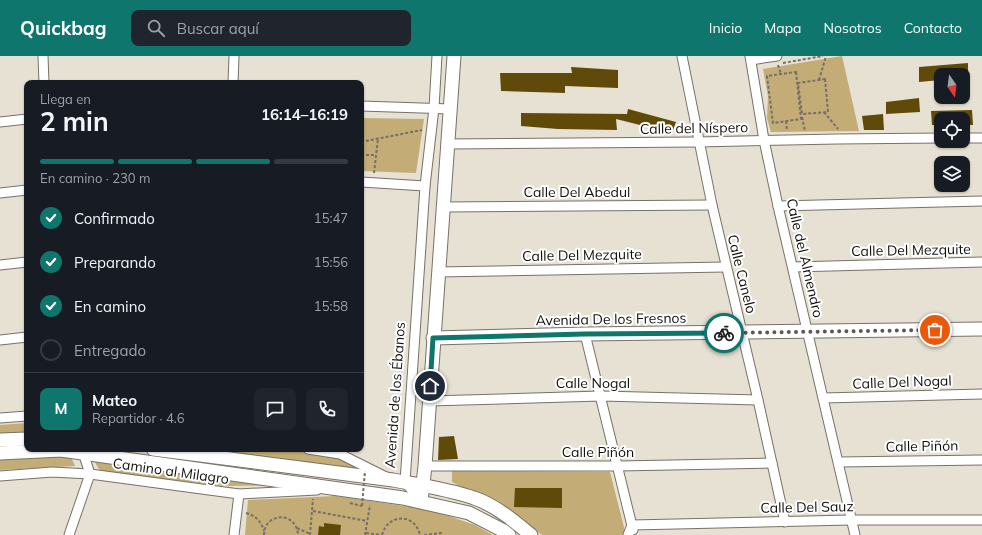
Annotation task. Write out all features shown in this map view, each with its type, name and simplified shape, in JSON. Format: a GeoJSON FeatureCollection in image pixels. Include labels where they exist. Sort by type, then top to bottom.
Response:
{"type":"FeatureCollection","features":[{"type":"Feature","properties":{"kind":"street"},"geometry":{"type":"LineString","coordinates":[[43,56],[44,80]]}},
{"type":"Feature","properties":{"kind":"street"},"geometry":{"type":"LineString","coordinates":[[233,80],[234,56]]}},
{"type":"Feature","properties":{"kind":"street","name":"Avenida de los Ébanos"},"geometry":{"type":"LineString","coordinates":[[421,501],[399,481],[425,186],[434,108],[437,56]]}},
{"type":"Feature","properties":{"kind":"street"},"geometry":{"type":"LineString","coordinates":[[421,501],[454,56]]}},
{"type":"Feature","properties":{"kind":"street","name":"Calle Canelo"},"geometry":{"type":"LineString","coordinates":[[682,56],[698,142],[785,522]]}},
{"type":"Feature","properties":{"kind":"street"},"geometry":{"type":"LineString","coordinates":[[751,58],[778,60]]}},
{"type":"Feature","properties":{"kind":"street","name":"Calle del Almendro"},"geometry":{"type":"LineString","coordinates":[[751,58],[764,140],[778,206],[855,535]]}},
{"type":"Feature","properties":{"kind":"street"},"geometry":{"type":"LineString","coordinates":[[364,106],[450,109]]}},
{"type":"Feature","properties":{"kind":"street"},"geometry":{"type":"LineString","coordinates":[[0,122],[24,119]]}},
{"type":"Feature","properties":{"kind":"street","name":"Calle del Níspero"},"geometry":{"type":"LineString","coordinates":[[448,144],[934,138]]}},
{"type":"Feature","properties":{"kind":"street"},"geometry":{"type":"LineString","coordinates":[[970,138],[982,138]]}},
{"type":"Feature","properties":{"kind":"street"},"geometry":{"type":"LineString","coordinates":[[364,182],[425,186]]}},
{"type":"Feature","properties":{"kind":"street"},"geometry":{"type":"LineString","coordinates":[[0,193],[24,190]]}},
{"type":"Feature","properties":{"kind":"street"},"geometry":{"type":"LineString","coordinates":[[778,206],[982,201]]}},
{"type":"Feature","properties":{"kind":"street","name":"Calle Del Abedul"},"geometry":{"type":"LineString","coordinates":[[443,207],[712,205]]}},
{"type":"Feature","properties":{"kind":"street"},"geometry":{"type":"LineString","coordinates":[[0,265],[24,262]]}},
{"type":"Feature","properties":{"kind":"street","name":"Calle Del Mezquite"},"geometry":{"type":"LineString","coordinates":[[793,267],[982,262]]}},
{"type":"Feature","properties":{"kind":"street","name":"Calle Del Mezquite"},"geometry":{"type":"LineString","coordinates":[[438,272],[726,267]]}},
{"type":"Feature","properties":{"kind":"street","name":"Avenida De los Fresnos"},"geometry":{"type":"LineString","coordinates":[[433,338],[585,334],[982,329]]}},
{"type":"Feature","properties":{"kind":"street"},"geometry":{"type":"LineString","coordinates":[[585,334],[635,535]]}},
{"type":"Feature","properties":{"kind":"street"},"geometry":{"type":"LineString","coordinates":[[0,340],[24,337]]}},
{"type":"Feature","properties":{"kind":"street","name":"Calle Del Nogal"},"geometry":{"type":"LineString","coordinates":[[823,398],[982,394]]}},
{"type":"Feature","properties":{"kind":"street","name":"Calle Nogal"},"geometry":{"type":"LineString","coordinates":[[429,401],[601,396],[758,400]]}},
{"type":"Feature","properties":{"kind":"street"},"geometry":{"type":"LineString","coordinates":[[0,418],[24,416]]}},
{"type":"Feature","properties":{"kind":"street"},"geometry":{"type":"LineString","coordinates":[[0,440],[24,439]]}},
{"type":"Feature","properties":{"kind":"street"},"geometry":{"type":"LineString","coordinates":[[0,453],[24,452]]}},
{"type":"Feature","properties":{"kind":"street"},"geometry":{"type":"LineString","coordinates":[[69,535],[90,474],[82,452]]}},
{"type":"Feature","properties":{"kind":"street"},"geometry":{"type":"LineString","coordinates":[[89,452],[421,501],[469,513],[509,535]]}},
{"type":"Feature","properties":{"kind":"street"},"geometry":{"type":"LineString","coordinates":[[176,452],[423,485],[475,498],[507,516],[531,535]]}},
{"type":"Feature","properties":{"kind":"street"},"geometry":{"type":"LineString","coordinates":[[342,452],[399,481]]}},
{"type":"Feature","properties":{"kind":"street","name":"Calle Piñón"},"geometry":{"type":"LineString","coordinates":[[839,462],[982,460]]}},
{"type":"Feature","properties":{"kind":"street","name":"Calle Piñón"},"geometry":{"type":"LineString","coordinates":[[424,466],[618,466],[772,463]]}},
{"type":"Feature","properties":{"kind":"street","name":"Camino al Milagro"},"geometry":{"type":"LineString","coordinates":[[0,476],[52,472],[90,474],[239,494],[338,489]]}},
{"type":"Feature","properties":{"kind":"street"},"geometry":{"type":"LineString","coordinates":[[234,535],[239,494]]}},
{"type":"Feature","properties":{"kind":"street","name":"Calle Del Sauz"},"geometry":{"type":"LineString","coordinates":[[632,525],[851,520],[982,520]]}},
{"type":"Feature","properties":{"kind":"street"},"geometry":{"type":"LineString","coordinates":[[628,535],[632,525]]}},
{"type":"Feature","properties":{"kind":"path"},"geometry":{"type":"LineString","coordinates":[[772,65],[778,60],[823,56]]}},
{"type":"Feature","properties":{"kind":"path"},"geometry":{"type":"LineString","coordinates":[[819,80],[826,56]]}},
{"type":"Feature","properties":{"kind":"path"},"geometry":{"type":"LineString","coordinates":[[778,60],[781,74]]}},
{"type":"Feature","properties":{"kind":"path"},"geometry":{"type":"LineString","coordinates":[[796,72],[801,119],[774,123],[767,76],[781,74],[796,72]]}},
{"type":"Feature","properties":{"kind":"path"},"geometry":{"type":"LineString","coordinates":[[802,114],[828,112],[825,79],[798,83],[802,114],[805,134]]}},
{"type":"Feature","properties":{"kind":"path"},"geometry":{"type":"LineString","coordinates":[[824,112],[842,133]]}},
{"type":"Feature","properties":{"kind":"path"},"geometry":{"type":"LineString","coordinates":[[786,121],[788,134]]}},
{"type":"Feature","properties":{"kind":"path"},"geometry":{"type":"LineString","coordinates":[[422,134],[423,127]]}},
{"type":"Feature","properties":{"kind":"path"},"geometry":{"type":"LineString","coordinates":[[364,141],[422,130]]}},
{"type":"Feature","properties":{"kind":"path"},"geometry":{"type":"LineString","coordinates":[[374,173],[378,139]]}},
{"type":"Feature","properties":{"kind":"path"},"geometry":{"type":"LineString","coordinates":[[364,155],[376,156]]}},
{"type":"Feature","properties":{"kind":"path"},"geometry":{"type":"LineString","coordinates":[[367,173],[381,174]]}},
{"type":"Feature","properties":{"kind":"path"},"geometry":{"type":"LineString","coordinates":[[362,506],[365,471]]}},
{"type":"Feature","properties":{"kind":"path"},"geometry":{"type":"LineString","coordinates":[[297,528],[310,534],[313,496]]}},
{"type":"Feature","properties":{"kind":"path"},"geometry":{"type":"LineString","coordinates":[[371,500],[366,534],[382,535],[384,529],[391,521],[401,518],[415,524],[420,535]]}},
{"type":"Feature","properties":{"kind":"path"},"geometry":{"type":"LineString","coordinates":[[237,511],[247,513],[261,522],[264,534]]}},
{"type":"Feature","properties":{"kind":"path"},"geometry":{"type":"LineString","coordinates":[[313,511],[367,522]]}},
{"type":"Feature","properties":{"kind":"path"},"geometry":{"type":"LineString","coordinates":[[264,534],[268,523],[284,517],[290,519],[294,523],[297,528],[298,535]]}},
{"type":"Feature","properties":{"kind":"path"},"geometry":{"type":"LineString","coordinates":[[424,535],[442,533]]}},
{"type":"Feature","properties":{"kind":"shaded area"},"geometry":{"type":"Polygon","coordinates":[[[842,56],[859,131],[771,132],[767,118],[768,96],[763,69],[842,56]]]}},
{"type":"Feature","properties":{"kind":"shaded area"},"geometry":{"type":"Polygon","coordinates":[[[364,118],[424,119],[416,173],[364,171],[364,118]]]}},
{"type":"Feature","properties":{"kind":"shaded area"},"geometry":{"type":"Polygon","coordinates":[[[24,423],[24,435],[0,436],[0,425],[24,423]]]}},
{"type":"Feature","properties":{"kind":"shaded area"},"geometry":{"type":"Polygon","coordinates":[[[207,452],[304,452],[340,458],[375,474],[207,452]]]}},
{"type":"Feature","properties":{"kind":"shaded area"},"geometry":{"type":"Polygon","coordinates":[[[71,457],[75,466],[0,470],[0,460],[71,457]]]}},
{"type":"Feature","properties":{"kind":"shaded area"},"geometry":{"type":"Polygon","coordinates":[[[92,457],[288,485],[223,486],[100,471],[92,457]]]}},
{"type":"Feature","properties":{"kind":"shaded area"},"geometry":{"type":"Polygon","coordinates":[[[452,471],[610,472],[625,531],[624,535],[542,535],[529,525],[452,482],[452,471]]]}},
{"type":"Feature","properties":{"kind":"shaded area"},"geometry":{"type":"Polygon","coordinates":[[[336,496],[431,510],[475,525],[493,535],[245,535],[248,500],[336,496]]]}},
{"type":"Feature","properties":{"kind":"building"},"geometry":{"type":"Polygon","coordinates":[[[968,63],[968,68],[934,68],[934,81],[919,82],[919,67],[968,63]]]}},
{"type":"Feature","properties":{"kind":"building"},"geometry":{"type":"Polygon","coordinates":[[[571,67],[618,70],[618,88],[565,86],[565,93],[501,91],[500,73],[572,73],[571,67]]]}},
{"type":"Feature","properties":{"kind":"building"},"geometry":{"type":"Polygon","coordinates":[[[919,98],[920,112],[886,114],[886,102],[919,98]]]}},
{"type":"Feature","properties":{"kind":"building"},"geometry":{"type":"Polygon","coordinates":[[[628,109],[676,122],[672,133],[616,119],[617,130],[558,129],[521,126],[521,113],[627,114],[628,109]]]}},
{"type":"Feature","properties":{"kind":"building"},"geometry":{"type":"Polygon","coordinates":[[[972,110],[973,125],[970,125],[970,112],[934,112],[934,125],[932,125],[931,111],[972,110]]]}},
{"type":"Feature","properties":{"kind":"building"},"geometry":{"type":"Polygon","coordinates":[[[883,114],[884,130],[864,130],[862,116],[883,114]]]}},
{"type":"Feature","properties":{"kind":"building"},"geometry":{"type":"Polygon","coordinates":[[[454,436],[458,459],[438,460],[439,437],[454,436]]]}},
{"type":"Feature","properties":{"kind":"building"},"geometry":{"type":"Polygon","coordinates":[[[515,488],[562,488],[562,508],[514,507],[515,488]]]}},
{"type":"Feature","properties":{"kind":"building"},"geometry":{"type":"Polygon","coordinates":[[[324,523],[341,525],[340,535],[318,535],[319,526],[324,527],[324,523]]]}},
{"type":"Feature","properties":{"kind":"way so far"},"geometry":{"type":"LineString","coordinates":[[724,333],[935,330]]}},
{"type":"Feature","properties":{"kind":"route"},"geometry":{"type":"LineString","coordinates":[[430,386],[433,338],[585,334],[724,333]]}}]}
